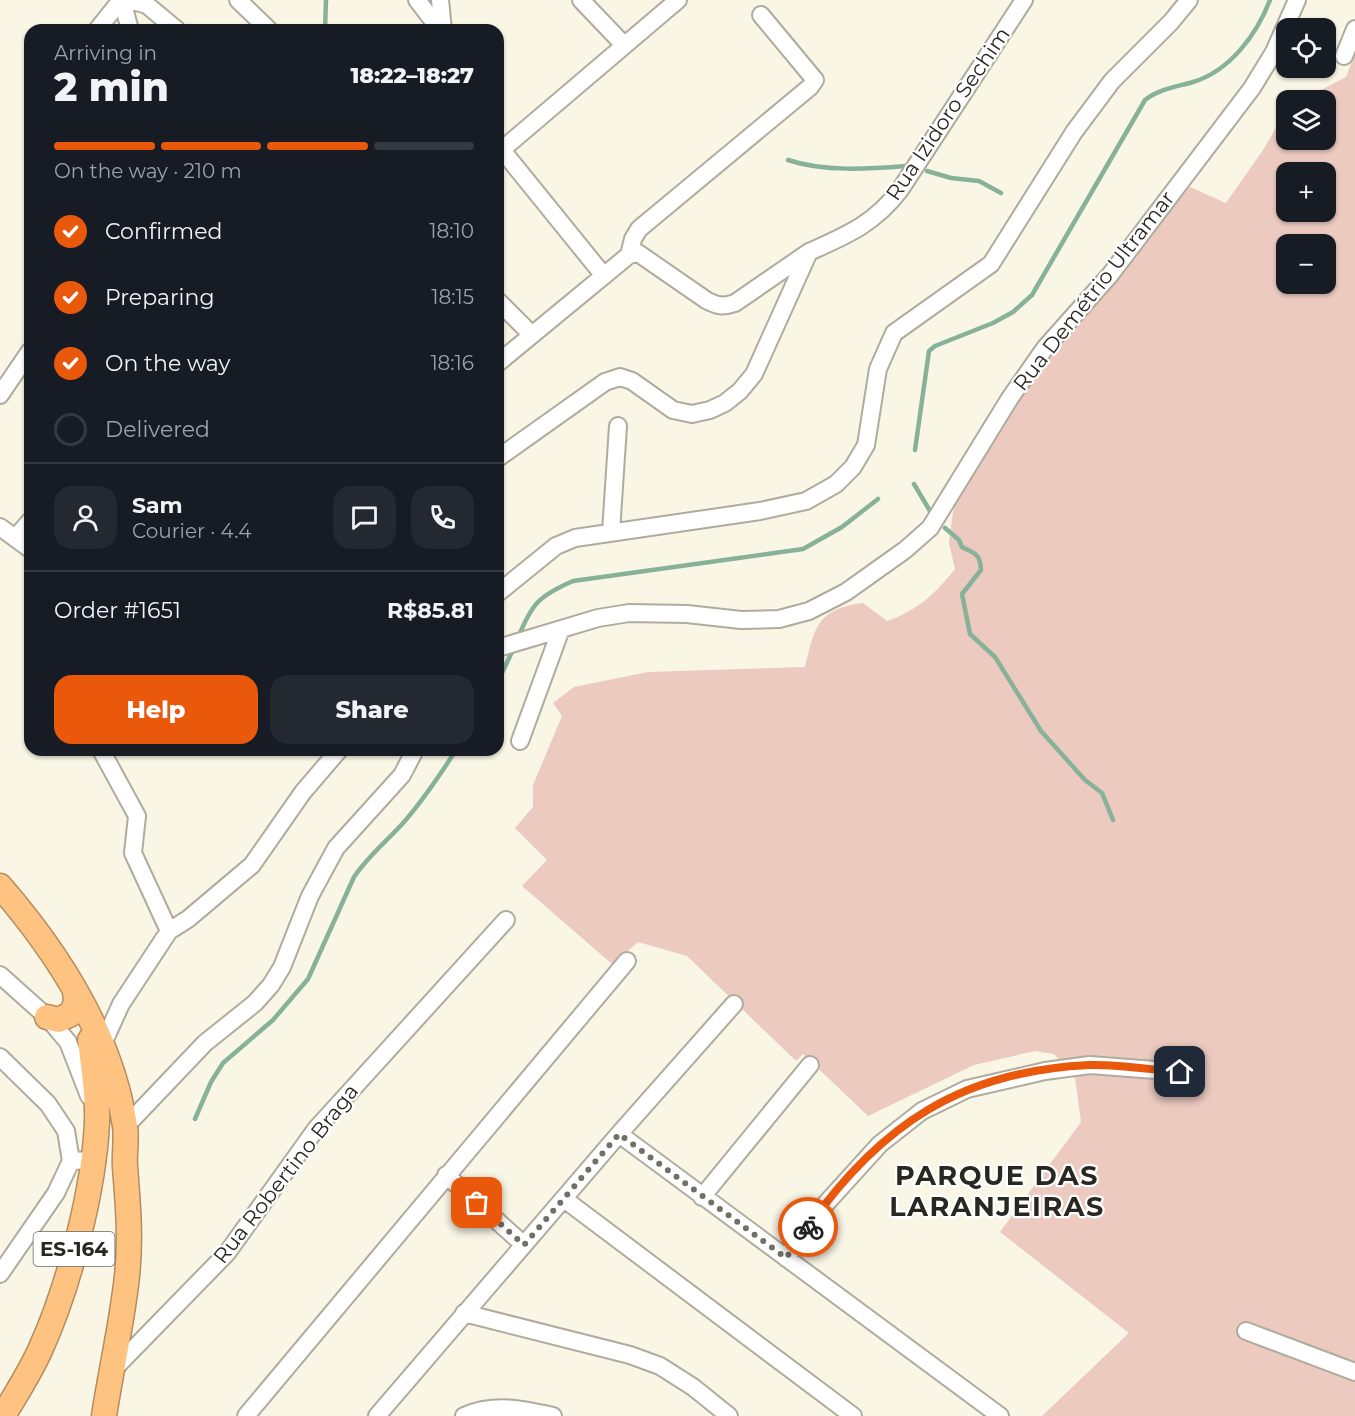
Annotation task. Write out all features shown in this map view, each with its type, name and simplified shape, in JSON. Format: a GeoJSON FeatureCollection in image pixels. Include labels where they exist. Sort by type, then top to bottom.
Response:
{"type":"FeatureCollection","features":[{"type":"Feature","properties":{"kind":"highway","name":"ES-164"},"geometry":{"type":"LineString","coordinates":[[0,886],[55,956],[75,991],[102,1046],[126,1127],[125,1164],[130,1222],[128,1275],[104,1416]]}},
{"type":"Feature","properties":{"kind":"highway"},"geometry":{"type":"LineString","coordinates":[[47,1017],[58,1020],[71,1014],[76,1003],[75,991]]}},
{"type":"Feature","properties":{"kind":"highway","name":"ES-164"},"geometry":{"type":"LineString","coordinates":[[3,1416],[40,1350],[57,1311],[71,1262],[82,1161],[97,1120],[88,1017]]}},
{"type":"Feature","properties":{"kind":"highway"},"geometry":{"type":"LineString","coordinates":[[93,1069],[125,1164]]}},
{"type":"Feature","properties":{"kind":"street"},"geometry":{"type":"LineString","coordinates":[[103,24],[121,0]]}},
{"type":"Feature","properties":{"kind":"street"},"geometry":{"type":"LineString","coordinates":[[121,0],[128,24]]}},
{"type":"Feature","properties":{"kind":"street"},"geometry":{"type":"LineString","coordinates":[[130,0],[147,5],[170,24]]}},
{"type":"Feature","properties":{"kind":"street"},"geometry":{"type":"LineString","coordinates":[[238,0],[263,24]]}},
{"type":"Feature","properties":{"kind":"street"},"geometry":{"type":"LineString","coordinates":[[417,0],[436,24]]}},
{"type":"Feature","properties":{"kind":"street"},"geometry":{"type":"LineString","coordinates":[[440,0],[441,24]]}},
{"type":"Feature","properties":{"kind":"street"},"geometry":{"type":"LineString","coordinates":[[581,0],[624,45]]}},
{"type":"Feature","properties":{"kind":"street"},"geometry":{"type":"LineString","coordinates":[[504,149],[678,0]]}},
{"type":"Feature","properties":{"kind":"street","name":"Rua Izidoro Sechim"},"geometry":{"type":"LineString","coordinates":[[629,255],[638,253],[648,258],[706,300],[726,306],[735,303],[810,252],[859,229],[885,210],[900,190],[1024,0]]}},
{"type":"Feature","properties":{"kind":"street"},"geometry":{"type":"LineString","coordinates":[[504,588],[556,546],[575,538],[670,526],[760,511],[806,501],[836,484],[853,467],[866,445],[878,369],[894,333],[991,264],[1074,132],[1112,81],[1189,0]]}},
{"type":"Feature","properties":{"kind":"street","name":"Rua Demétrio Ultramar"},"geometry":{"type":"LineString","coordinates":[[504,645],[629,613],[687,614],[741,620],[779,619],[809,611],[846,592],[905,550],[930,528],[1010,398],[1045,348],[1110,275],[1252,88],[1274,52],[1297,0]]}},
{"type":"Feature","properties":{"kind":"street"},"geometry":{"type":"LineString","coordinates":[[504,358],[629,255],[633,239],[639,229],[810,87],[814,80],[761,15]]}},
{"type":"Feature","properties":{"kind":"street"},"geometry":{"type":"LineString","coordinates":[[1344,56],[1355,29]]}},
{"type":"Feature","properties":{"kind":"street"},"geometry":{"type":"LineString","coordinates":[[504,157],[604,276]]}},
{"type":"Feature","properties":{"kind":"street"},"geometry":{"type":"LineString","coordinates":[[504,454],[605,382],[620,377],[632,381],[673,410],[692,414],[710,411],[725,403],[740,391],[754,374],[810,252]]}},
{"type":"Feature","properties":{"kind":"street"},"geometry":{"type":"LineString","coordinates":[[504,307],[531,334]]}},
{"type":"Feature","properties":{"kind":"street"},"geometry":{"type":"LineString","coordinates":[[0,394],[24,360]]}},
{"type":"Feature","properties":{"kind":"street"},"geometry":{"type":"LineString","coordinates":[[611,532],[618,426]]}},
{"type":"Feature","properties":{"kind":"street"},"geometry":{"type":"LineString","coordinates":[[0,527],[24,545]]}},
{"type":"Feature","properties":{"kind":"street"},"geometry":{"type":"LineString","coordinates":[[15,538],[24,528]]}},
{"type":"Feature","properties":{"kind":"street"},"geometry":{"type":"LineString","coordinates":[[520,741],[561,629]]}},
{"type":"Feature","properties":{"kind":"street"},"geometry":{"type":"LineString","coordinates":[[104,756],[137,816],[133,853],[169,932]]}},
{"type":"Feature","properties":{"kind":"street"},"geometry":{"type":"LineString","coordinates":[[102,1046],[121,1004],[169,932],[188,920],[252,865],[303,792],[334,756]]}},
{"type":"Feature","properties":{"kind":"street"},"geometry":{"type":"LineString","coordinates":[[126,1127],[206,1043],[255,1003],[271,985],[282,967],[310,896],[336,849],[402,775],[412,756]]}},
{"type":"Feature","properties":{"kind":"street","name":"Rua Robertino Braga"},"geometry":{"type":"LineString","coordinates":[[111,1371],[227,1253],[316,1129],[506,920]]}},
{"type":"Feature","properties":{"kind":"street"},"geometry":{"type":"LineString","coordinates":[[246,1416],[627,961]]}},
{"type":"Feature","properties":{"kind":"street"},"geometry":{"type":"LineString","coordinates":[[0,975],[47,1017],[93,1069]]}},
{"type":"Feature","properties":{"kind":"street"},"geometry":{"type":"LineString","coordinates":[[377,1416],[464,1312],[734,1004]]}},
{"type":"Feature","properties":{"kind":"street"},"geometry":{"type":"LineString","coordinates":[[68,1042],[97,1120]]}},
{"type":"Feature","properties":{"kind":"street"},"geometry":{"type":"LineString","coordinates":[[0,1056],[48,1104],[82,1161],[56,1193],[0,1274]]}},
{"type":"Feature","properties":{"kind":"street"},"geometry":{"type":"LineString","coordinates":[[702,1197],[810,1065]]}},
{"type":"Feature","properties":{"kind":"street"},"geometry":{"type":"LineString","coordinates":[[786,1258],[821,1209],[880,1144],[922,1111],[967,1089],[1035,1073],[1090,1065],[1180,1072]]}},
{"type":"Feature","properties":{"kind":"street"},"geometry":{"type":"LineString","coordinates":[[619,1134],[1000,1416]]}},
{"type":"Feature","properties":{"kind":"street"},"geometry":{"type":"LineString","coordinates":[[446,1175],[524,1245]]}},
{"type":"Feature","properties":{"kind":"street"},"geometry":{"type":"LineString","coordinates":[[564,1199],[853,1416]]}},
{"type":"Feature","properties":{"kind":"street"},"geometry":{"type":"LineString","coordinates":[[464,1312],[630,1355],[660,1366],[693,1387],[729,1416]]}},
{"type":"Feature","properties":{"kind":"street"},"geometry":{"type":"LineString","coordinates":[[1246,1331],[1355,1372]]}},
{"type":"Feature","properties":{"kind":"street"},"geometry":{"type":"LineString","coordinates":[[464,1416],[497,1408],[516,1407],[553,1416]]}},
{"type":"Feature","properties":{"kind":"shaded area"},"geometry":{"type":"Polygon","coordinates":[[[1355,53],[1355,1416],[1042,1416],[1129,1333],[1000,1232],[1081,1122],[1075,1078],[1054,1054],[1035,1051],[974,1065],[868,1116],[803,1054],[796,1061],[687,956],[638,942],[612,964],[522,886],[547,860],[515,828],[533,807],[533,785],[562,716],[553,703],[574,687],[648,672],[805,667],[816,631],[820,622],[827,615],[848,606],[863,603],[887,621],[908,612],[941,586],[955,569],[949,543],[953,512],[964,476],[1044,359],[1190,187],[1226,203],[1276,128],[1276,150],[1336,150],[1336,90],[1319,90],[1346,77],[1355,53]]]}},
{"type":"Feature","properties":{"kind":"waterway"},"geometry":{"type":"LineString","coordinates":[[325,24],[326,0]]}},
{"type":"Feature","properties":{"kind":"waterway"},"geometry":{"type":"LineString","coordinates":[[915,450],[929,351],[935,346],[993,323],[1013,312],[1032,295],[1145,100],[1162,91],[1206,77],[1219,69],[1241,50],[1250,38],[1270,0]]}},
{"type":"Feature","properties":{"kind":"waterway"},"geometry":{"type":"LineString","coordinates":[[788,160],[831,168],[906,166]]}},
{"type":"Feature","properties":{"kind":"waterway"},"geometry":{"type":"LineString","coordinates":[[927,171],[951,178],[979,181],[1001,193]]}},
{"type":"Feature","properties":{"kind":"waterway"},"geometry":{"type":"LineString","coordinates":[[914,484],[930,511]]}},
{"type":"Feature","properties":{"kind":"waterway"},"geometry":{"type":"LineString","coordinates":[[518,638],[528,616],[538,602],[552,591],[573,581],[803,549],[842,527],[878,499]]}},
{"type":"Feature","properties":{"kind":"waterway"},"geometry":{"type":"LineString","coordinates":[[945,528],[959,540],[962,547],[976,555],[980,564],[981,570],[962,594],[970,634],[995,657],[1041,731],[1085,780],[1102,793],[1113,820]]}},
{"type":"Feature","properties":{"kind":"waterway"},"geometry":{"type":"LineString","coordinates":[[504,669],[514,648]]}},
{"type":"Feature","properties":{"kind":"waterway"},"geometry":{"type":"LineString","coordinates":[[195,1119],[211,1082],[223,1063],[273,1020],[308,979],[354,877],[411,813],[452,756]]}},
{"type":"Feature","properties":{"kind":"way so far"},"geometry":{"type":"LineString","coordinates":[[477,1203],[524,1245],[619,1134],[786,1258],[808,1227]]}},
{"type":"Feature","properties":{"kind":"district","name":"PARQUE DAS LARANJEIRAS"},"geometry":{"type":"Point","coordinates":[997,1192]}},
{"type":"Feature","properties":{"kind":"route"},"geometry":{"type":"LineString","coordinates":[[808,1227],[847,1178],[880,1144],[922,1111],[967,1089],[1003,1079],[1090,1065],[1180,1072]]}}]}
